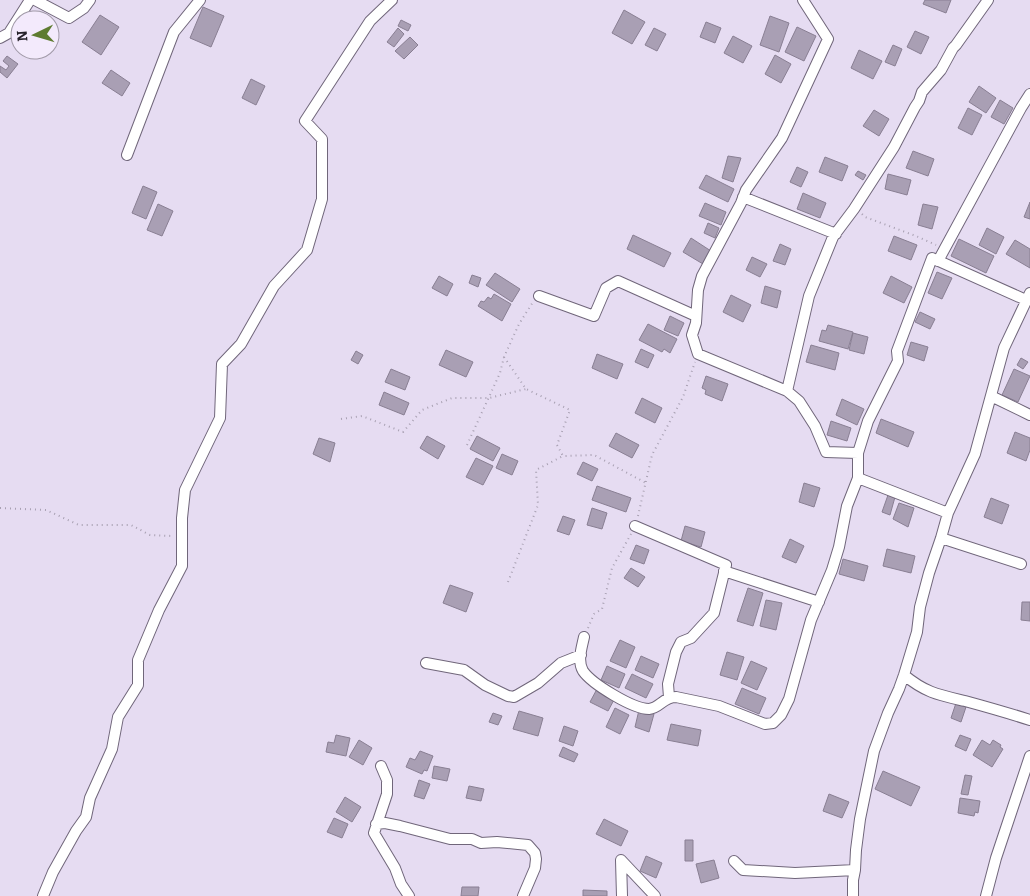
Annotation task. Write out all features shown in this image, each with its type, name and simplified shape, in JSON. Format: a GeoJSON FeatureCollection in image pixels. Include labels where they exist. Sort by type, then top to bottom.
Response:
{"type":"FeatureCollection","features":[{"type":"Feature","properties":{"kind":"street"},"geometry":{"type":"LineString","coordinates":[[0,38],[9,33],[30,0]]}},
{"type":"Feature","properties":{"kind":"street"},"geometry":{"type":"LineString","coordinates":[[35,0],[69,18],[84,8],[90,0]]}},
{"type":"Feature","properties":{"kind":"street"},"geometry":{"type":"LineString","coordinates":[[127,155],[174,32],[200,0]]}},
{"type":"Feature","properties":{"kind":"street"},"geometry":{"type":"LineString","coordinates":[[43,896],[53,872],[86,817],[90,798],[112,749],[118,716],[138,685],[138,660],[159,610],[182,566],[182,518],[185,490],[220,418],[222,364],[241,344],[274,286],[306,250],[322,199],[322,139],[305,121],[370,21],[392,0]]}},
{"type":"Feature","properties":{"kind":"street"},"geometry":{"type":"LineString","coordinates":[[803,0],[828,39],[782,138],[746,190],[702,276],[698,290],[696,323],[692,335],[698,354],[787,391],[799,401],[815,426],[826,452],[858,453]]}},
{"type":"Feature","properties":{"kind":"street"},"geometry":{"type":"LineString","coordinates":[[787,391],[809,296],[833,237],[854,209],[894,147],[922,92],[941,70],[953,48],[988,0]]}},
{"type":"Feature","properties":{"kind":"street"},"geometry":{"type":"LineString","coordinates":[[938,261],[1030,94]]}},
{"type":"Feature","properties":{"kind":"street"},"geometry":{"type":"LineString","coordinates":[[743,197],[836,234]]}},
{"type":"Feature","properties":{"kind":"street"},"geometry":{"type":"LineString","coordinates":[[584,637],[580,662],[583,670],[592,680],[629,704],[650,709],[669,697],[676,697],[719,706],[765,724],[773,723],[782,715],[789,699],[811,620],[832,570],[839,547],[847,506],[858,478],[858,453],[868,422],[898,361],[897,351],[932,258],[1027,303],[1004,348],[975,454],[948,513],[929,573],[904,675],[874,751],[860,819],[852,896]]}},
{"type":"Feature","properties":{"kind":"street"},"geometry":{"type":"LineString","coordinates":[[539,296],[594,316],[606,288],[618,281],[696,316]]}},
{"type":"Feature","properties":{"kind":"street"},"geometry":{"type":"LineString","coordinates":[[991,396],[1030,415]]}},
{"type":"Feature","properties":{"kind":"street"},"geometry":{"type":"LineString","coordinates":[[858,478],[948,513]]}},
{"type":"Feature","properties":{"kind":"street"},"geometry":{"type":"LineString","coordinates":[[635,526],[726,565],[714,613],[691,638],[681,642],[676,652],[668,684],[669,697]]}},
{"type":"Feature","properties":{"kind":"street"},"geometry":{"type":"LineString","coordinates":[[941,538],[1022,564]]}},
{"type":"Feature","properties":{"kind":"street"},"geometry":{"type":"LineString","coordinates":[[724,571],[819,602]]}},
{"type":"Feature","properties":{"kind":"street"},"geometry":{"type":"LineString","coordinates":[[426,663],[464,670],[485,685],[514,697],[538,684],[561,663],[581,655]]}},
{"type":"Feature","properties":{"kind":"street"},"geometry":{"type":"LineString","coordinates":[[904,675],[915,684],[937,695],[1030,720]]}},
{"type":"Feature","properties":{"kind":"street"},"geometry":{"type":"LineString","coordinates":[[986,896],[996,858],[1030,756]]}},
{"type":"Feature","properties":{"kind":"street"},"geometry":{"type":"LineString","coordinates":[[381,766],[387,780],[386,794],[374,833],[395,868],[401,884],[410,896]]}},
{"type":"Feature","properties":{"kind":"street"},"geometry":{"type":"LineString","coordinates":[[376,824],[386,823],[450,839],[472,839],[481,843],[497,842],[528,846],[535,853],[535,868],[522,896]]}},
{"type":"Feature","properties":{"kind":"street"},"geometry":{"type":"LineString","coordinates":[[622,896],[621,860],[655,896]]}},
{"type":"Feature","properties":{"kind":"street"},"geometry":{"type":"LineString","coordinates":[[734,861],[743,870],[795,873],[856,870]]}},
{"type":"Feature","properties":{"kind":"path"},"geometry":{"type":"LineString","coordinates":[[854,209],[865,217],[916,236],[944,249]]}},
{"type":"Feature","properties":{"kind":"path"},"geometry":{"type":"LineString","coordinates":[[467,444],[500,373],[504,357],[519,324],[539,296]]}},
{"type":"Feature","properties":{"kind":"path"},"geometry":{"type":"LineString","coordinates":[[584,637],[594,614],[602,609],[612,568],[635,526],[652,455],[683,397],[698,354]]}},
{"type":"Feature","properties":{"kind":"path"},"geometry":{"type":"LineString","coordinates":[[504,357],[526,389],[570,410],[557,445],[563,456]]}},
{"type":"Feature","properties":{"kind":"path"},"geometry":{"type":"LineString","coordinates":[[341,419],[362,416],[403,432],[422,410],[452,398],[489,398],[526,389]]}},
{"type":"Feature","properties":{"kind":"path"},"geometry":{"type":"LineString","coordinates":[[508,582],[538,505],[536,470],[563,456],[594,456],[646,483]]}},
{"type":"Feature","properties":{"kind":"path"},"geometry":{"type":"LineString","coordinates":[[0,508],[46,510],[79,525],[131,526],[150,535],[182,536]]}},
{"type":"Feature","properties":{"kind":"building"},"geometry":{"type":"Polygon","coordinates":[[[925,0],[951,0],[946,13],[923,4],[925,0]]]}},
{"type":"Feature","properties":{"kind":"building"},"geometry":{"type":"Polygon","coordinates":[[[203,7],[224,16],[211,47],[190,38],[203,7]]]}},
{"type":"Feature","properties":{"kind":"building"},"geometry":{"type":"Polygon","coordinates":[[[624,10],[645,22],[632,44],[612,33],[624,10]]]}},
{"type":"Feature","properties":{"kind":"building"},"geometry":{"type":"Polygon","coordinates":[[[100,15],[119,27],[101,55],[82,42],[100,15]]]}},
{"type":"Feature","properties":{"kind":"building"},"geometry":{"type":"Polygon","coordinates":[[[770,16],[789,23],[779,52],[760,45],[770,16]]]}},
{"type":"Feature","properties":{"kind":"building"},"geometry":{"type":"Polygon","coordinates":[[[401,20],[411,25],[408,31],[398,26],[401,20]]]}},
{"type":"Feature","properties":{"kind":"building"},"geometry":{"type":"Polygon","coordinates":[[[706,22],[721,28],[715,43],[700,37],[706,22]]]}},
{"type":"Feature","properties":{"kind":"building"},"geometry":{"type":"Polygon","coordinates":[[[797,27],[816,36],[804,61],[785,52],[797,27]]]}},
{"type":"Feature","properties":{"kind":"building"},"geometry":{"type":"Polygon","coordinates":[[[398,28],[404,34],[394,47],[387,42],[398,28]]]}},
{"type":"Feature","properties":{"kind":"building"},"geometry":{"type":"Polygon","coordinates":[[[654,28],[666,34],[657,51],[645,45],[654,28]]]}},
{"type":"Feature","properties":{"kind":"building"},"geometry":{"type":"Polygon","coordinates":[[[915,31],[929,37],[921,54],[907,47],[915,31]]]}},
{"type":"Feature","properties":{"kind":"building"},"geometry":{"type":"Polygon","coordinates":[[[733,36],[752,46],[743,63],[724,53],[733,36]]]}},
{"type":"Feature","properties":{"kind":"building"},"geometry":{"type":"Polygon","coordinates":[[[410,37],[418,45],[404,59],[395,51],[410,37]]]}},
{"type":"Feature","properties":{"kind":"building"},"geometry":{"type":"Polygon","coordinates":[[[893,45],[902,49],[895,66],[885,62],[893,45]]]}},
{"type":"Feature","properties":{"kind":"building"},"geometry":{"type":"Polygon","coordinates":[[[859,50],[882,61],[873,79],[851,68],[859,50]]]}},
{"type":"Feature","properties":{"kind":"building"},"geometry":{"type":"Polygon","coordinates":[[[775,55],[791,64],[781,83],[765,74],[775,55]]]}},
{"type":"Feature","properties":{"kind":"building"},"geometry":{"type":"Polygon","coordinates":[[[7,56],[18,64],[7,78],[0,72],[0,66],[6,70],[9,66],[3,61],[7,56]]]}},
{"type":"Feature","properties":{"kind":"building"},"geometry":{"type":"Polygon","coordinates":[[[111,70],[130,83],[122,96],[102,83],[111,70]]]}},
{"type":"Feature","properties":{"kind":"building"},"geometry":{"type":"Polygon","coordinates":[[[251,79],[265,86],[256,105],[242,98],[251,79]]]}},
{"type":"Feature","properties":{"kind":"building"},"geometry":{"type":"Polygon","coordinates":[[[979,86],[996,98],[986,113],[969,102],[979,86]]]}},
{"type":"Feature","properties":{"kind":"building"},"geometry":{"type":"Polygon","coordinates":[[[1000,100],[1013,108],[1004,124],[991,117],[1000,100]]]}},
{"type":"Feature","properties":{"kind":"building"},"geometry":{"type":"Polygon","coordinates":[[[968,108],[982,115],[972,135],[958,128],[968,108]]]}},
{"type":"Feature","properties":{"kind":"building"},"geometry":{"type":"Polygon","coordinates":[[[874,110],[889,119],[879,136],[863,126],[874,110]]]}},
{"type":"Feature","properties":{"kind":"building"},"geometry":{"type":"Polygon","coordinates":[[[913,151],[934,159],[928,176],[906,168],[913,151]]]}},
{"type":"Feature","properties":{"kind":"building"},"geometry":{"type":"Polygon","coordinates":[[[728,156],[741,158],[733,182],[722,178],[728,156]]]}},
{"type":"Feature","properties":{"kind":"building"},"geometry":{"type":"Polygon","coordinates":[[[825,157],[848,166],[842,181],[819,172],[825,157]]]}},
{"type":"Feature","properties":{"kind":"building"},"geometry":{"type":"Polygon","coordinates":[[[797,167],[808,172],[801,187],[790,182],[797,167]]]}},
{"type":"Feature","properties":{"kind":"building"},"geometry":{"type":"Polygon","coordinates":[[[858,171],[866,175],[863,180],[855,175],[858,171]]]}},
{"type":"Feature","properties":{"kind":"building"},"geometry":{"type":"Polygon","coordinates":[[[888,174],[911,180],[907,195],[885,189],[888,174]]]}},
{"type":"Feature","properties":{"kind":"building"},"geometry":{"type":"Polygon","coordinates":[[[706,175],[734,189],[728,202],[699,188],[706,175]]]}},
{"type":"Feature","properties":{"kind":"building"},"geometry":{"type":"Polygon","coordinates":[[[143,186],[157,192],[146,219],[132,213],[143,186]]]}},
{"type":"Feature","properties":{"kind":"building"},"geometry":{"type":"Polygon","coordinates":[[[803,193],[826,203],[820,218],[797,209],[803,193]]]}},
{"type":"Feature","properties":{"kind":"building"},"geometry":{"type":"Polygon","coordinates":[[[1030,202],[1030,219],[1024,217],[1030,202]]]}},
{"type":"Feature","properties":{"kind":"building"},"geometry":{"type":"Polygon","coordinates":[[[705,203],[726,212],[721,225],[699,216],[705,203]]]}},
{"type":"Feature","properties":{"kind":"building"},"geometry":{"type":"Polygon","coordinates":[[[158,204],[173,211],[162,236],[147,230],[158,204]]]}},
{"type":"Feature","properties":{"kind":"building"},"geometry":{"type":"Polygon","coordinates":[[[923,204],[938,207],[932,229],[918,225],[923,204]]]}},
{"type":"Feature","properties":{"kind":"building"},"geometry":{"type":"Polygon","coordinates":[[[708,223],[719,228],[715,238],[704,233],[708,223]]]}},
{"type":"Feature","properties":{"kind":"building"},"geometry":{"type":"Polygon","coordinates":[[[987,228],[1004,237],[996,254],[979,245],[987,228]]]}},
{"type":"Feature","properties":{"kind":"building"},"geometry":{"type":"Polygon","coordinates":[[[633,235],[671,253],[664,267],[627,249],[633,235]]]}},
{"type":"Feature","properties":{"kind":"building"},"geometry":{"type":"Polygon","coordinates":[[[894,236],[917,245],[911,260],[888,251],[894,236]]]}},
{"type":"Feature","properties":{"kind":"building"},"geometry":{"type":"Polygon","coordinates":[[[691,238],[711,251],[703,264],[683,252],[691,238]]]}},
{"type":"Feature","properties":{"kind":"building"},"geometry":{"type":"Polygon","coordinates":[[[959,239],[994,256],[986,273],[951,256],[959,239]]]}},
{"type":"Feature","properties":{"kind":"building"},"geometry":{"type":"Polygon","coordinates":[[[1015,240],[1030,249],[1030,268],[1006,254],[1015,240]]]}},
{"type":"Feature","properties":{"kind":"building"},"geometry":{"type":"Polygon","coordinates":[[[780,244],[791,249],[785,265],[773,261],[780,244]]]}},
{"type":"Feature","properties":{"kind":"building"},"geometry":{"type":"Polygon","coordinates":[[[752,257],[767,264],[760,277],[746,270],[752,257]]]}},
{"type":"Feature","properties":{"kind":"building"},"geometry":{"type":"Polygon","coordinates":[[[937,272],[952,278],[942,299],[928,293],[937,272]]]}},
{"type":"Feature","properties":{"kind":"building"},"geometry":{"type":"Polygon","coordinates":[[[495,273],[520,289],[512,302],[486,285],[495,273]]]}},
{"type":"Feature","properties":{"kind":"building"},"geometry":{"type":"Polygon","coordinates":[[[472,275],[481,278],[478,287],[469,283],[472,275]]]}},
{"type":"Feature","properties":{"kind":"building"},"geometry":{"type":"Polygon","coordinates":[[[439,276],[453,284],[447,296],[432,288],[439,276]]]}},
{"type":"Feature","properties":{"kind":"building"},"geometry":{"type":"Polygon","coordinates":[[[891,276],[912,287],[904,303],[883,293],[891,276]]]}},
{"type":"Feature","properties":{"kind":"building"},"geometry":{"type":"Polygon","coordinates":[[[765,286],[781,291],[777,308],[761,303],[765,286]]]}},
{"type":"Feature","properties":{"kind":"building"},"geometry":{"type":"Polygon","coordinates":[[[494,294],[511,304],[502,321],[478,306],[481,301],[484,302],[488,297],[491,299],[494,294]]]}},
{"type":"Feature","properties":{"kind":"building"},"geometry":{"type":"Polygon","coordinates":[[[731,295],[751,305],[743,322],[723,312],[731,295]]]}},
{"type":"Feature","properties":{"kind":"building"},"geometry":{"type":"Polygon","coordinates":[[[920,312],[935,319],[930,329],[915,322],[920,312]]]}},
{"type":"Feature","properties":{"kind":"building"},"geometry":{"type":"Polygon","coordinates":[[[670,316],[684,323],[678,336],[664,330],[670,316]]]}},
{"type":"Feature","properties":{"kind":"building"},"geometry":{"type":"Polygon","coordinates":[[[648,324],[677,339],[670,353],[664,349],[662,352],[639,340],[648,324]]]}},
{"type":"Feature","properties":{"kind":"building"},"geometry":{"type":"Polygon","coordinates":[[[828,325],[853,332],[848,349],[819,341],[822,330],[826,331],[828,325]]]}},
{"type":"Feature","properties":{"kind":"building"},"geometry":{"type":"Polygon","coordinates":[[[853,333],[868,337],[864,354],[849,350],[853,333]]]}},
{"type":"Feature","properties":{"kind":"building"},"geometry":{"type":"Polygon","coordinates":[[[911,342],[928,347],[924,361],[907,355],[911,342]]]}},
{"type":"Feature","properties":{"kind":"building"},"geometry":{"type":"Polygon","coordinates":[[[811,345],[839,353],[835,370],[806,362],[811,345]]]}},
{"type":"Feature","properties":{"kind":"building"},"geometry":{"type":"Polygon","coordinates":[[[641,349],[654,355],[648,368],[635,362],[641,349]]]}},
{"type":"Feature","properties":{"kind":"building"},"geometry":{"type":"Polygon","coordinates":[[[446,350],[473,362],[466,377],[439,365],[446,350]]]}},
{"type":"Feature","properties":{"kind":"building"},"geometry":{"type":"Polygon","coordinates":[[[356,351],[363,355],[358,364],[351,360],[356,351]]]}},
{"type":"Feature","properties":{"kind":"building"},"geometry":{"type":"Polygon","coordinates":[[[597,354],[623,364],[617,379],[592,368],[597,354]]]}},
{"type":"Feature","properties":{"kind":"building"},"geometry":{"type":"Polygon","coordinates":[[[1021,358],[1028,362],[1023,369],[1017,365],[1021,358]]]}},
{"type":"Feature","properties":{"kind":"building"},"geometry":{"type":"Polygon","coordinates":[[[391,369],[410,377],[405,390],[385,382],[391,369]]]}},
{"type":"Feature","properties":{"kind":"building"},"geometry":{"type":"Polygon","coordinates":[[[1014,369],[1030,376],[1018,402],[1002,395],[1014,369]]]}},
{"type":"Feature","properties":{"kind":"building"},"geometry":{"type":"Polygon","coordinates":[[[706,376],[728,384],[722,401],[705,394],[706,390],[702,388],[706,376]]]}},
{"type":"Feature","properties":{"kind":"building"},"geometry":{"type":"Polygon","coordinates":[[[384,392],[409,403],[404,415],[379,405],[384,392]]]}},
{"type":"Feature","properties":{"kind":"building"},"geometry":{"type":"Polygon","coordinates":[[[642,398],[662,408],[655,423],[635,413],[642,398]]]}},
{"type":"Feature","properties":{"kind":"building"},"geometry":{"type":"Polygon","coordinates":[[[842,399],[864,409],[857,425],[836,415],[842,399]]]}},
{"type":"Feature","properties":{"kind":"building"},"geometry":{"type":"Polygon","coordinates":[[[881,419],[914,432],[908,447],[876,433],[881,419]]]}},
{"type":"Feature","properties":{"kind":"building"},"geometry":{"type":"Polygon","coordinates":[[[831,421],[851,428],[847,441],[827,435],[831,421]]]}},
{"type":"Feature","properties":{"kind":"building"},"geometry":{"type":"Polygon","coordinates":[[[1015,432],[1030,438],[1030,450],[1026,461],[1007,453],[1015,432]]]}},
{"type":"Feature","properties":{"kind":"building"},"geometry":{"type":"Polygon","coordinates":[[[616,433],[639,445],[632,458],[609,446],[616,433]]]}},
{"type":"Feature","properties":{"kind":"building"},"geometry":{"type":"Polygon","coordinates":[[[427,436],[445,446],[438,459],[420,448],[427,436]]]}},
{"type":"Feature","properties":{"kind":"building"},"geometry":{"type":"Polygon","coordinates":[[[477,436],[500,448],[493,461],[470,449],[477,436]]]}},
{"type":"Feature","properties":{"kind":"building"},"geometry":{"type":"Polygon","coordinates":[[[319,438],[335,443],[330,462],[313,454],[319,438]]]}},
{"type":"Feature","properties":{"kind":"building"},"geometry":{"type":"Polygon","coordinates":[[[502,454],[518,461],[512,475],[496,468],[502,454]]]}},
{"type":"Feature","properties":{"kind":"building"},"geometry":{"type":"Polygon","coordinates":[[[476,458],[493,466],[483,485],[466,477],[476,458]]]}},
{"type":"Feature","properties":{"kind":"building"},"geometry":{"type":"Polygon","coordinates":[[[583,462],[598,469],[592,481],[577,474],[583,462]]]}},
{"type":"Feature","properties":{"kind":"building"},"geometry":{"type":"Polygon","coordinates":[[[804,483],[820,488],[814,507],[799,502],[804,483]]]}},
{"type":"Feature","properties":{"kind":"building"},"geometry":{"type":"Polygon","coordinates":[[[597,486],[631,498],[626,512],[592,500],[597,486]]]}},
{"type":"Feature","properties":{"kind":"building"},"geometry":{"type":"Polygon","coordinates":[[[888,495],[895,497],[890,515],[882,512],[888,495]]]}},
{"type":"Feature","properties":{"kind":"building"},"geometry":{"type":"Polygon","coordinates":[[[991,498],[1009,505],[1002,524],[984,517],[991,498]]]}},
{"type":"Feature","properties":{"kind":"building"},"geometry":{"type":"Polygon","coordinates":[[[899,503],[914,508],[908,527],[893,519],[899,503]]]}},
{"type":"Feature","properties":{"kind":"building"},"geometry":{"type":"Polygon","coordinates":[[[592,508],[607,513],[602,529],[587,525],[592,508]]]}},
{"type":"Feature","properties":{"kind":"building"},"geometry":{"type":"Polygon","coordinates":[[[563,516],[575,520],[569,535],[557,531],[563,516]]]}},
{"type":"Feature","properties":{"kind":"building"},"geometry":{"type":"Polygon","coordinates":[[[685,526],[705,532],[701,547],[681,541],[685,526]]]}},
{"type":"Feature","properties":{"kind":"building"},"geometry":{"type":"Polygon","coordinates":[[[790,539],[804,546],[796,563],[782,557],[790,539]]]}},
{"type":"Feature","properties":{"kind":"building"},"geometry":{"type":"Polygon","coordinates":[[[636,545],[649,550],[644,564],[630,559],[636,545]]]}},
{"type":"Feature","properties":{"kind":"building"},"geometry":{"type":"Polygon","coordinates":[[[887,549],[915,556],[911,573],[883,566],[887,549]]]}},
{"type":"Feature","properties":{"kind":"building"},"geometry":{"type":"Polygon","coordinates":[[[843,559],[868,566],[864,581],[839,574],[843,559]]]}},
{"type":"Feature","properties":{"kind":"building"},"geometry":{"type":"Polygon","coordinates":[[[631,568],[645,577],[638,587],[624,578],[631,568]]]}},
{"type":"Feature","properties":{"kind":"building"},"geometry":{"type":"Polygon","coordinates":[[[450,585],[473,593],[466,612],[443,603],[450,585]]]}},
{"type":"Feature","properties":{"kind":"building"},"geometry":{"type":"Polygon","coordinates":[[[748,588],[763,593],[753,626],[737,621],[748,588]]]}},
{"type":"Feature","properties":{"kind":"building"},"geometry":{"type":"Polygon","coordinates":[[[766,600],[782,603],[776,630],[760,626],[766,600]]]}},
{"type":"Feature","properties":{"kind":"building"},"geometry":{"type":"Polygon","coordinates":[[[1022,602],[1030,602],[1030,621],[1021,620],[1022,602]]]}},
{"type":"Feature","properties":{"kind":"building"},"geometry":{"type":"Polygon","coordinates":[[[620,640],[635,647],[626,668],[610,661],[620,640]]]}},
{"type":"Feature","properties":{"kind":"building"},"geometry":{"type":"Polygon","coordinates":[[[727,652],[744,657],[737,680],[720,675],[727,652]]]}},
{"type":"Feature","properties":{"kind":"building"},"geometry":{"type":"Polygon","coordinates":[[[641,656],[659,664],[653,678],[635,670],[641,656]]]}},
{"type":"Feature","properties":{"kind":"building"},"geometry":{"type":"Polygon","coordinates":[[[751,661],[767,668],[757,690],[741,683],[751,661]]]}},
{"type":"Feature","properties":{"kind":"building"},"geometry":{"type":"Polygon","coordinates":[[[607,666],[625,674],[619,688],[601,680],[607,666]]]}},
{"type":"Feature","properties":{"kind":"building"},"geometry":{"type":"Polygon","coordinates":[[[632,674],[653,684],[646,698],[625,688],[632,674]]]}},
{"type":"Feature","properties":{"kind":"building"},"geometry":{"type":"Polygon","coordinates":[[[742,688],[766,698],[759,714],[735,704],[742,688]]]}},
{"type":"Feature","properties":{"kind":"building"},"geometry":{"type":"Polygon","coordinates":[[[597,689],[615,698],[608,711],[590,702],[597,689]]]}},
{"type":"Feature","properties":{"kind":"building"},"geometry":{"type":"Polygon","coordinates":[[[956,703],[966,707],[961,722],[951,718],[956,703]]]}},
{"type":"Feature","properties":{"kind":"building"},"geometry":{"type":"Polygon","coordinates":[[[615,708],[629,715],[620,734],[606,727],[615,708]]]}},
{"type":"Feature","properties":{"kind":"building"},"geometry":{"type":"Polygon","coordinates":[[[639,710],[654,714],[649,732],[635,727],[639,710]]]}},
{"type":"Feature","properties":{"kind":"building"},"geometry":{"type":"Polygon","coordinates":[[[519,711],[543,718],[538,736],[513,729],[519,711]]]}},
{"type":"Feature","properties":{"kind":"building"},"geometry":{"type":"Polygon","coordinates":[[[493,713],[502,716],[498,725],[489,722],[493,713]]]}},
{"type":"Feature","properties":{"kind":"building"},"geometry":{"type":"Polygon","coordinates":[[[671,724],[701,730],[698,746],[667,740],[671,724]]]}},
{"type":"Feature","properties":{"kind":"building"},"geometry":{"type":"Polygon","coordinates":[[[564,726],[578,731],[573,746],[559,741],[564,726]]]}},
{"type":"Feature","properties":{"kind":"building"},"geometry":{"type":"Polygon","coordinates":[[[336,735],[350,738],[346,756],[326,752],[328,742],[334,743],[336,735]]]}},
{"type":"Feature","properties":{"kind":"building"},"geometry":{"type":"Polygon","coordinates":[[[960,735],[971,739],[966,751],[955,746],[960,735]]]}},
{"type":"Feature","properties":{"kind":"building"},"geometry":{"type":"Polygon","coordinates":[[[359,740],[372,748],[363,765],[349,757],[359,740]]]}},
{"type":"Feature","properties":{"kind":"building"},"geometry":{"type":"Polygon","coordinates":[[[982,740],[990,745],[993,740],[1001,745],[1000,747],[1003,749],[992,767],[973,755],[982,740]]]}},
{"type":"Feature","properties":{"kind":"building"},"geometry":{"type":"Polygon","coordinates":[[[563,747],[578,754],[574,762],[559,756],[563,747]]]}},
{"type":"Feature","properties":{"kind":"building"},"geometry":{"type":"Polygon","coordinates":[[[420,751],[433,756],[427,771],[424,770],[422,774],[406,767],[410,758],[415,760],[420,751]]]}},
{"type":"Feature","properties":{"kind":"building"},"geometry":{"type":"Polygon","coordinates":[[[434,766],[450,769],[447,781],[432,778],[434,766]]]}},
{"type":"Feature","properties":{"kind":"building"},"geometry":{"type":"Polygon","coordinates":[[[883,771],[920,787],[911,806],[875,789],[883,771]]]}},
{"type":"Feature","properties":{"kind":"building"},"geometry":{"type":"Polygon","coordinates":[[[965,775],[972,776],[968,795],[961,794],[965,775]]]}},
{"type":"Feature","properties":{"kind":"building"},"geometry":{"type":"Polygon","coordinates":[[[419,780],[430,784],[424,799],[414,796],[419,780]]]}},
{"type":"Feature","properties":{"kind":"building"},"geometry":{"type":"Polygon","coordinates":[[[469,786],[484,789],[481,801],[466,798],[469,786]]]}},
{"type":"Feature","properties":{"kind":"building"},"geometry":{"type":"Polygon","coordinates":[[[829,794],[849,802],[842,818],[823,811],[829,794]]]}},
{"type":"Feature","properties":{"kind":"building"},"geometry":{"type":"Polygon","coordinates":[[[345,797],[361,807],[352,822],[336,812],[345,797]]]}},
{"type":"Feature","properties":{"kind":"building"},"geometry":{"type":"Polygon","coordinates":[[[960,798],[980,801],[978,813],[975,812],[974,816],[958,813],[960,798]]]}},
{"type":"Feature","properties":{"kind":"building"},"geometry":{"type":"Polygon","coordinates":[[[334,818],[348,824],[342,838],[327,832],[334,818]]]}},
{"type":"Feature","properties":{"kind":"building"},"geometry":{"type":"Polygon","coordinates":[[[604,819],[628,831],[621,846],[596,834],[604,819]]]}},
{"type":"Feature","properties":{"kind":"building"},"geometry":{"type":"Polygon","coordinates":[[[685,840],[693,840],[693,861],[685,861],[685,840]]]}},
{"type":"Feature","properties":{"kind":"building"},"geometry":{"type":"Polygon","coordinates":[[[646,856],[662,863],[656,878],[640,871],[646,856]]]}},
{"type":"Feature","properties":{"kind":"building"},"geometry":{"type":"Polygon","coordinates":[[[714,860],[719,878],[701,883],[696,864],[714,860]]]}},
{"type":"Feature","properties":{"kind":"building"},"geometry":{"type":"Polygon","coordinates":[[[462,887],[479,887],[478,896],[461,896],[462,887]]]}},
{"type":"Feature","properties":{"kind":"building"},"geometry":{"type":"Polygon","coordinates":[[[583,890],[607,891],[607,896],[583,896],[583,890]]]}}]}
